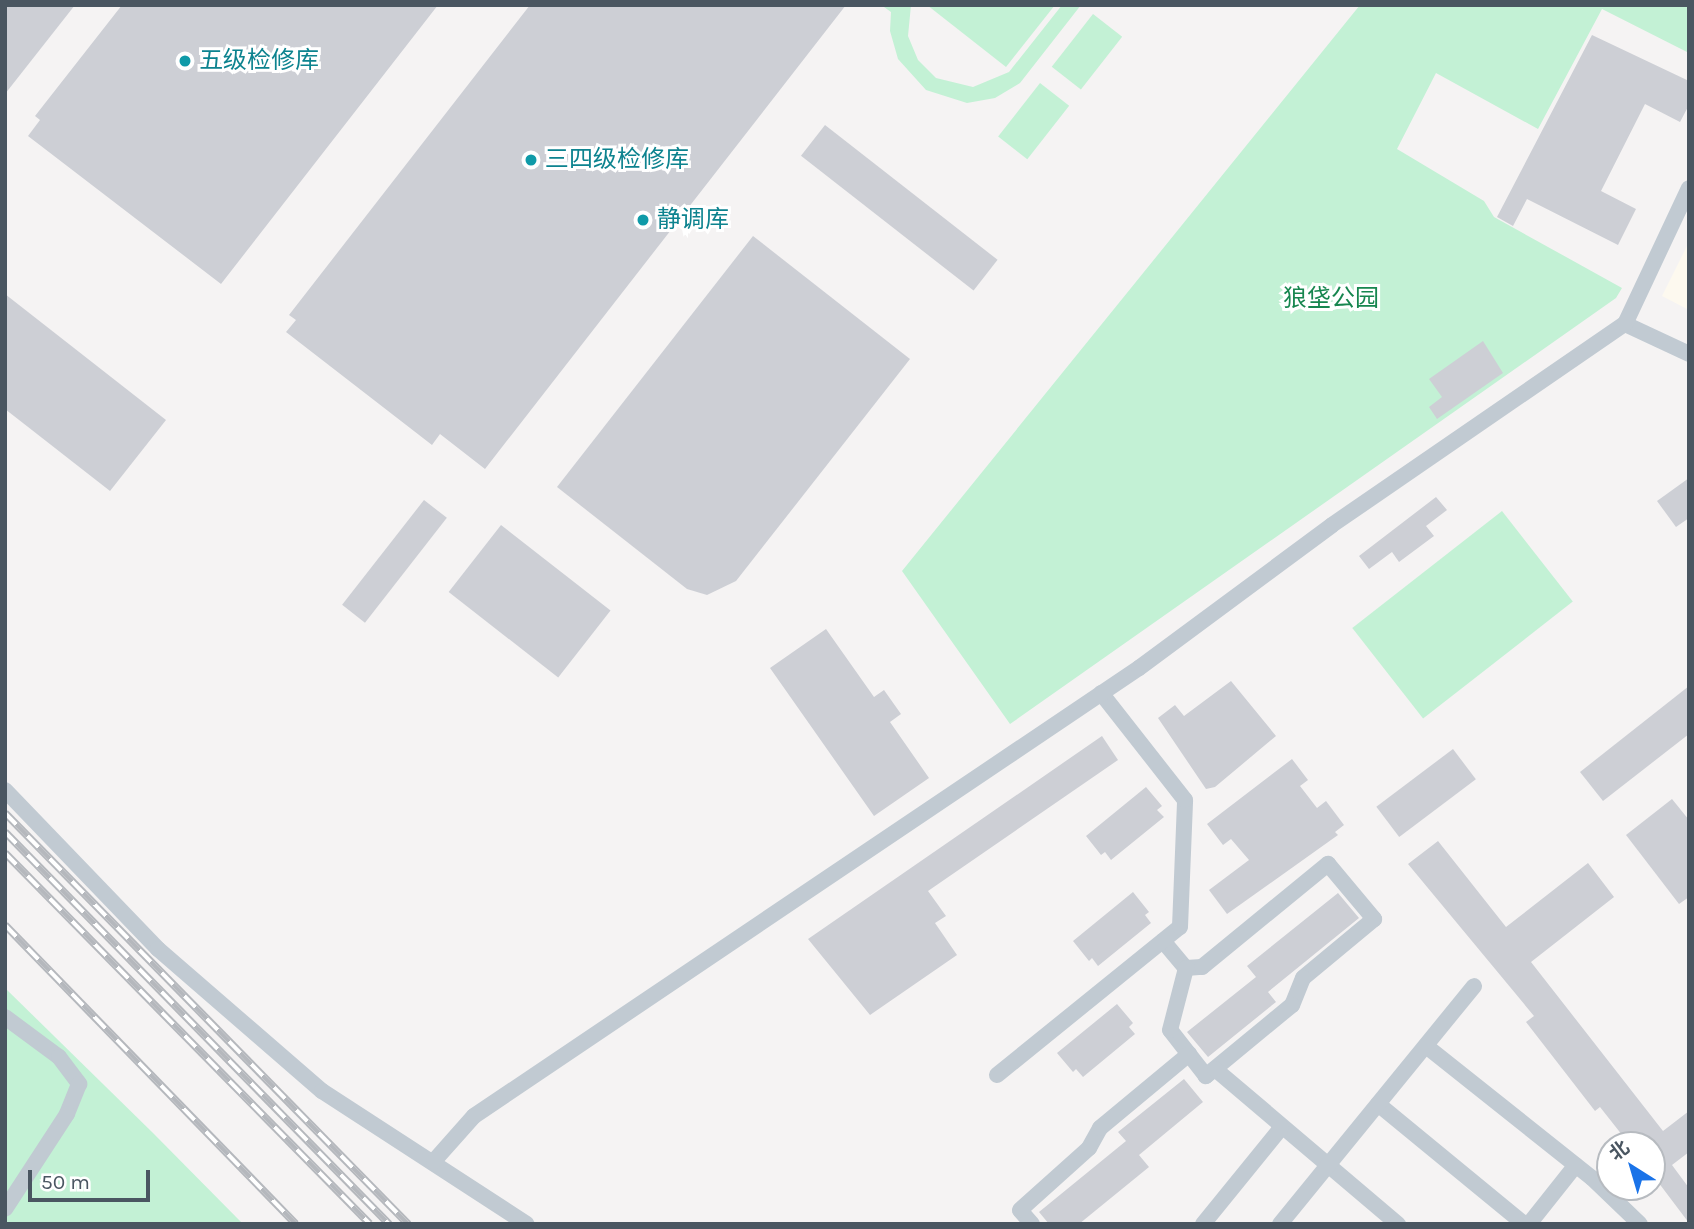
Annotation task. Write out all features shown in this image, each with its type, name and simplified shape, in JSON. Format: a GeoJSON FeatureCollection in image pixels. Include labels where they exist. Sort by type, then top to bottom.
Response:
{"type":"FeatureCollection","features":[{"type":"Feature","properties":{"kind":"street"},"geometry":{"type":"LineString","coordinates":[[434,1161],[474,1116],[1101,693],[1332,525],[1625,324],[1689,188]]}},
{"type":"Feature","properties":{"kind":"street"},"geometry":{"type":"LineString","coordinates":[[1625,324],[1689,354]]}},
{"type":"Feature","properties":{"kind":"street"},"geometry":{"type":"LineString","coordinates":[[997,1075],[1180,927],[1185,800],[1101,693]]}},
{"type":"Feature","properties":{"kind":"street"},"geometry":{"type":"LineString","coordinates":[[5,790],[158,949],[312,1082],[527,1224]]}},
{"type":"Feature","properties":{"kind":"street"},"geometry":{"type":"LineString","coordinates":[[1328,864],[1374,919],[1303,978],[1292,1005],[1206,1076],[1170,1030],[1186,968],[1202,967],[1328,864]]}},
{"type":"Feature","properties":{"kind":"street"},"geometry":{"type":"LineString","coordinates":[[1163,941],[1186,968]]}},
{"type":"Feature","properties":{"kind":"street"},"geometry":{"type":"LineString","coordinates":[[1280,1224],[1474,986]]}},
{"type":"Feature","properties":{"kind":"street"},"geometry":{"type":"LineString","coordinates":[[5,1017],[59,1057],[79,1084],[67,1114],[5,1209]]}},
{"type":"Feature","properties":{"kind":"street"},"geometry":{"type":"LineString","coordinates":[[1426,1045],[1576,1165],[1640,1224]]}},
{"type":"Feature","properties":{"kind":"street"},"geometry":{"type":"LineString","coordinates":[[1031,1224],[1020,1210],[1089,1148],[1100,1128],[1189,1054]]}},
{"type":"Feature","properties":{"kind":"street"},"geometry":{"type":"LineString","coordinates":[[1215,1069],[1281,1128],[1398,1224]]}},
{"type":"Feature","properties":{"kind":"street"},"geometry":{"type":"LineString","coordinates":[[1378,1104],[1526,1224],[1576,1165]]}},
{"type":"Feature","properties":{"kind":"street"},"geometry":{"type":"LineString","coordinates":[[1203,1224],[1281,1128]]}},
{"type":"Feature","properties":{"kind":"shaded area"},"geometry":{"type":"Polygon","coordinates":[[[1689,242],[1689,310],[1662,296],[1689,242]]]}},
{"type":"Feature","properties":{"kind":"green space"},"geometry":{"type":"Polygon","coordinates":[[[911,5],[908,36],[918,60],[936,78],[973,87],[1009,72],[1062,5],[1081,5],[1020,83],[995,98],[967,103],[926,90],[898,59],[890,31],[891,12],[884,7],[911,5]]]}},
{"type":"Feature","properties":{"kind":"green space"},"geometry":{"type":"Polygon","coordinates":[[[927,5],[1055,5],[1006,67],[927,5]]]}},
{"type":"Feature","properties":{"kind":"green space","name":"狼垡公园"},"geometry":{"type":"Polygon","coordinates":[[[1360,5],[1689,5],[1689,53],[1602,9],[1538,129],[1436,73],[1397,149],[1484,201],[1494,217],[1622,288],[1616,298],[1010,724],[902,571],[1360,5]]]}},
{"type":"Feature","properties":{"kind":"green space"},"geometry":{"type":"Polygon","coordinates":[[[1093,14],[1122,37],[1081,90],[1052,67],[1093,14]]]}},
{"type":"Feature","properties":{"kind":"green space"},"geometry":{"type":"Polygon","coordinates":[[[1040,83],[1069,106],[1027,159],[998,137],[1040,83]]]}},
{"type":"Feature","properties":{"kind":"green space"},"geometry":{"type":"Polygon","coordinates":[[[1502,511],[1573,602],[1423,719],[1352,628],[1502,511]]]}},
{"type":"Feature","properties":{"kind":"green space"},"geometry":{"type":"Polygon","coordinates":[[[5,988],[153,1133],[243,1224],[5,1224],[5,988]]]}},
{"type":"Feature","properties":{"kind":"building"},"geometry":{"type":"Polygon","coordinates":[[[5,5],[75,5],[5,94],[5,5]]]}},
{"type":"Feature","properties":{"kind":"building"},"geometry":{"type":"Polygon","coordinates":[[[122,5],[438,5],[221,284],[28,136],[40,120],[35,116],[122,5]]]}},
{"type":"Feature","properties":{"kind":"building","name":"三四级检修库"},"geometry":{"type":"Polygon","coordinates":[[[530,5],[846,5],[485,469],[440,434],[432,445],[286,332],[296,320],[289,315],[530,5]]]}},
{"type":"Feature","properties":{"kind":"building"},"geometry":{"type":"Polygon","coordinates":[[[1592,35],[1689,81],[1689,105],[1680,122],[1645,104],[1601,191],[1636,209],[1618,245],[1527,199],[1513,226],[1497,217],[1592,35]]]}},
{"type":"Feature","properties":{"kind":"building"},"geometry":{"type":"Polygon","coordinates":[[[825,125],[998,260],[974,291],[801,156],[825,125]]]}},
{"type":"Feature","properties":{"kind":"building"},"geometry":{"type":"Polygon","coordinates":[[[753,236],[910,359],[736,581],[707,595],[687,589],[557,487],[753,236]]]}},
{"type":"Feature","properties":{"kind":"building"},"geometry":{"type":"Polygon","coordinates":[[[5,294],[166,420],[110,491],[5,409],[5,294]]]}},
{"type":"Feature","properties":{"kind":"building"},"geometry":{"type":"Polygon","coordinates":[[[1483,341],[1503,373],[1437,419],[1429,407],[1442,397],[1429,379],[1483,341]]]}},
{"type":"Feature","properties":{"kind":"building"},"geometry":{"type":"Polygon","coordinates":[[[1689,478],[1689,518],[1676,527],[1657,501],[1689,478]]]}},
{"type":"Feature","properties":{"kind":"building"},"geometry":{"type":"Polygon","coordinates":[[[1436,497],[1447,510],[1426,526],[1434,536],[1399,562],[1392,552],[1369,569],[1359,556],[1436,497]]]}},
{"type":"Feature","properties":{"kind":"building"},"geometry":{"type":"Polygon","coordinates":[[[424,500],[447,518],[365,623],[342,605],[424,500]]]}},
{"type":"Feature","properties":{"kind":"building"},"geometry":{"type":"Polygon","coordinates":[[[501,525],[611,611],[558,678],[449,592],[501,525]]]}},
{"type":"Feature","properties":{"kind":"building"},"geometry":{"type":"Polygon","coordinates":[[[826,629],[874,697],[884,690],[901,714],[890,722],[929,778],[874,816],[770,668],[826,629]]]}},
{"type":"Feature","properties":{"kind":"building"},"geometry":{"type":"Polygon","coordinates":[[[1231,681],[1276,736],[1215,787],[1206,789],[1158,718],[1175,705],[1184,716],[1231,681]]]}},
{"type":"Feature","properties":{"kind":"building"},"geometry":{"type":"Polygon","coordinates":[[[1689,686],[1689,734],[1603,801],[1580,772],[1689,686]]]}},
{"type":"Feature","properties":{"kind":"building"},"geometry":{"type":"Polygon","coordinates":[[[1102,736],[1118,760],[928,891],[946,916],[935,923],[957,955],[870,1015],[808,939],[1102,736]]]}},
{"type":"Feature","properties":{"kind":"building"},"geometry":{"type":"Polygon","coordinates":[[[1453,749],[1476,779],[1399,837],[1376,807],[1453,749]]]}},
{"type":"Feature","properties":{"kind":"building"},"geometry":{"type":"Polygon","coordinates":[[[1292,759],[1308,780],[1300,786],[1317,808],[1326,801],[1344,825],[1335,832],[1338,835],[1227,914],[1209,890],[1249,860],[1231,839],[1223,845],[1207,824],[1292,759]]]}},
{"type":"Feature","properties":{"kind":"building"},"geometry":{"type":"Polygon","coordinates":[[[1146,787],[1162,806],[1157,810],[1164,817],[1111,860],[1105,852],[1101,855],[1086,836],[1146,787]]]}},
{"type":"Feature","properties":{"kind":"building"},"geometry":{"type":"Polygon","coordinates":[[[1672,799],[1689,820],[1689,897],[1679,904],[1626,835],[1672,799]]]}},
{"type":"Feature","properties":{"kind":"building"},"geometry":{"type":"Polygon","coordinates":[[[1438,841],[1506,927],[1588,863],[1614,897],[1531,962],[1663,1131],[1619,1131],[1600,1107],[1595,1111],[1526,1022],[1534,1016],[1408,864],[1438,841]]]}},
{"type":"Feature","properties":{"kind":"building"},"geometry":{"type":"Polygon","coordinates":[[[1133,892],[1149,912],[1145,915],[1151,923],[1098,966],[1092,958],[1089,961],[1073,941],[1133,892]]]}},
{"type":"Feature","properties":{"kind":"building"},"geometry":{"type":"Polygon","coordinates":[[[1338,893],[1359,918],[1268,992],[1276,1002],[1208,1057],[1187,1032],[1256,977],[1247,966],[1338,893]]]}},
{"type":"Feature","properties":{"kind":"building"},"geometry":{"type":"Polygon","coordinates":[[[1117,1004],[1133,1023],[1129,1027],[1135,1034],[1083,1077],[1076,1069],[1073,1072],[1057,1053],[1117,1004]]]}},
{"type":"Feature","properties":{"kind":"building"},"geometry":{"type":"Polygon","coordinates":[[[1184,1079],[1203,1102],[1139,1155],[1149,1167],[1079,1224],[1049,1224],[1039,1212],[1126,1141],[1118,1132],[1184,1079]]]}},
{"type":"Feature","properties":{"kind":"building"},"geometry":{"type":"Polygon","coordinates":[[[1689,1111],[1689,1152],[1672,1165],[1689,1188],[1689,1223],[1666,1193],[1666,1131],[1663,1131],[1689,1111]]]}},
{"type":"Feature","properties":{"kind":"railway"},"geometry":{"type":"LineString","coordinates":[[5,813],[408,1224]]}},
{"type":"Feature","properties":{"kind":"railway"},"geometry":{"type":"LineString","coordinates":[[5,832],[389,1224]]}},
{"type":"Feature","properties":{"kind":"railway"},"geometry":{"type":"LineString","coordinates":[[5,853],[370,1224]]}},
{"type":"Feature","properties":{"kind":"railway"},"geometry":{"type":"LineString","coordinates":[[5,925],[296,1224]]}},
{"type":"Feature","properties":{"kind":"place","name":"五级检修库"},"geometry":{"type":"Point","coordinates":[185,61]}},
{"type":"Feature","properties":{"kind":"place","name":"三四级检修库"},"geometry":{"type":"Point","coordinates":[531,160]}},
{"type":"Feature","properties":{"kind":"place","name":"静调库"},"geometry":{"type":"Point","coordinates":[643,220]}}]}
